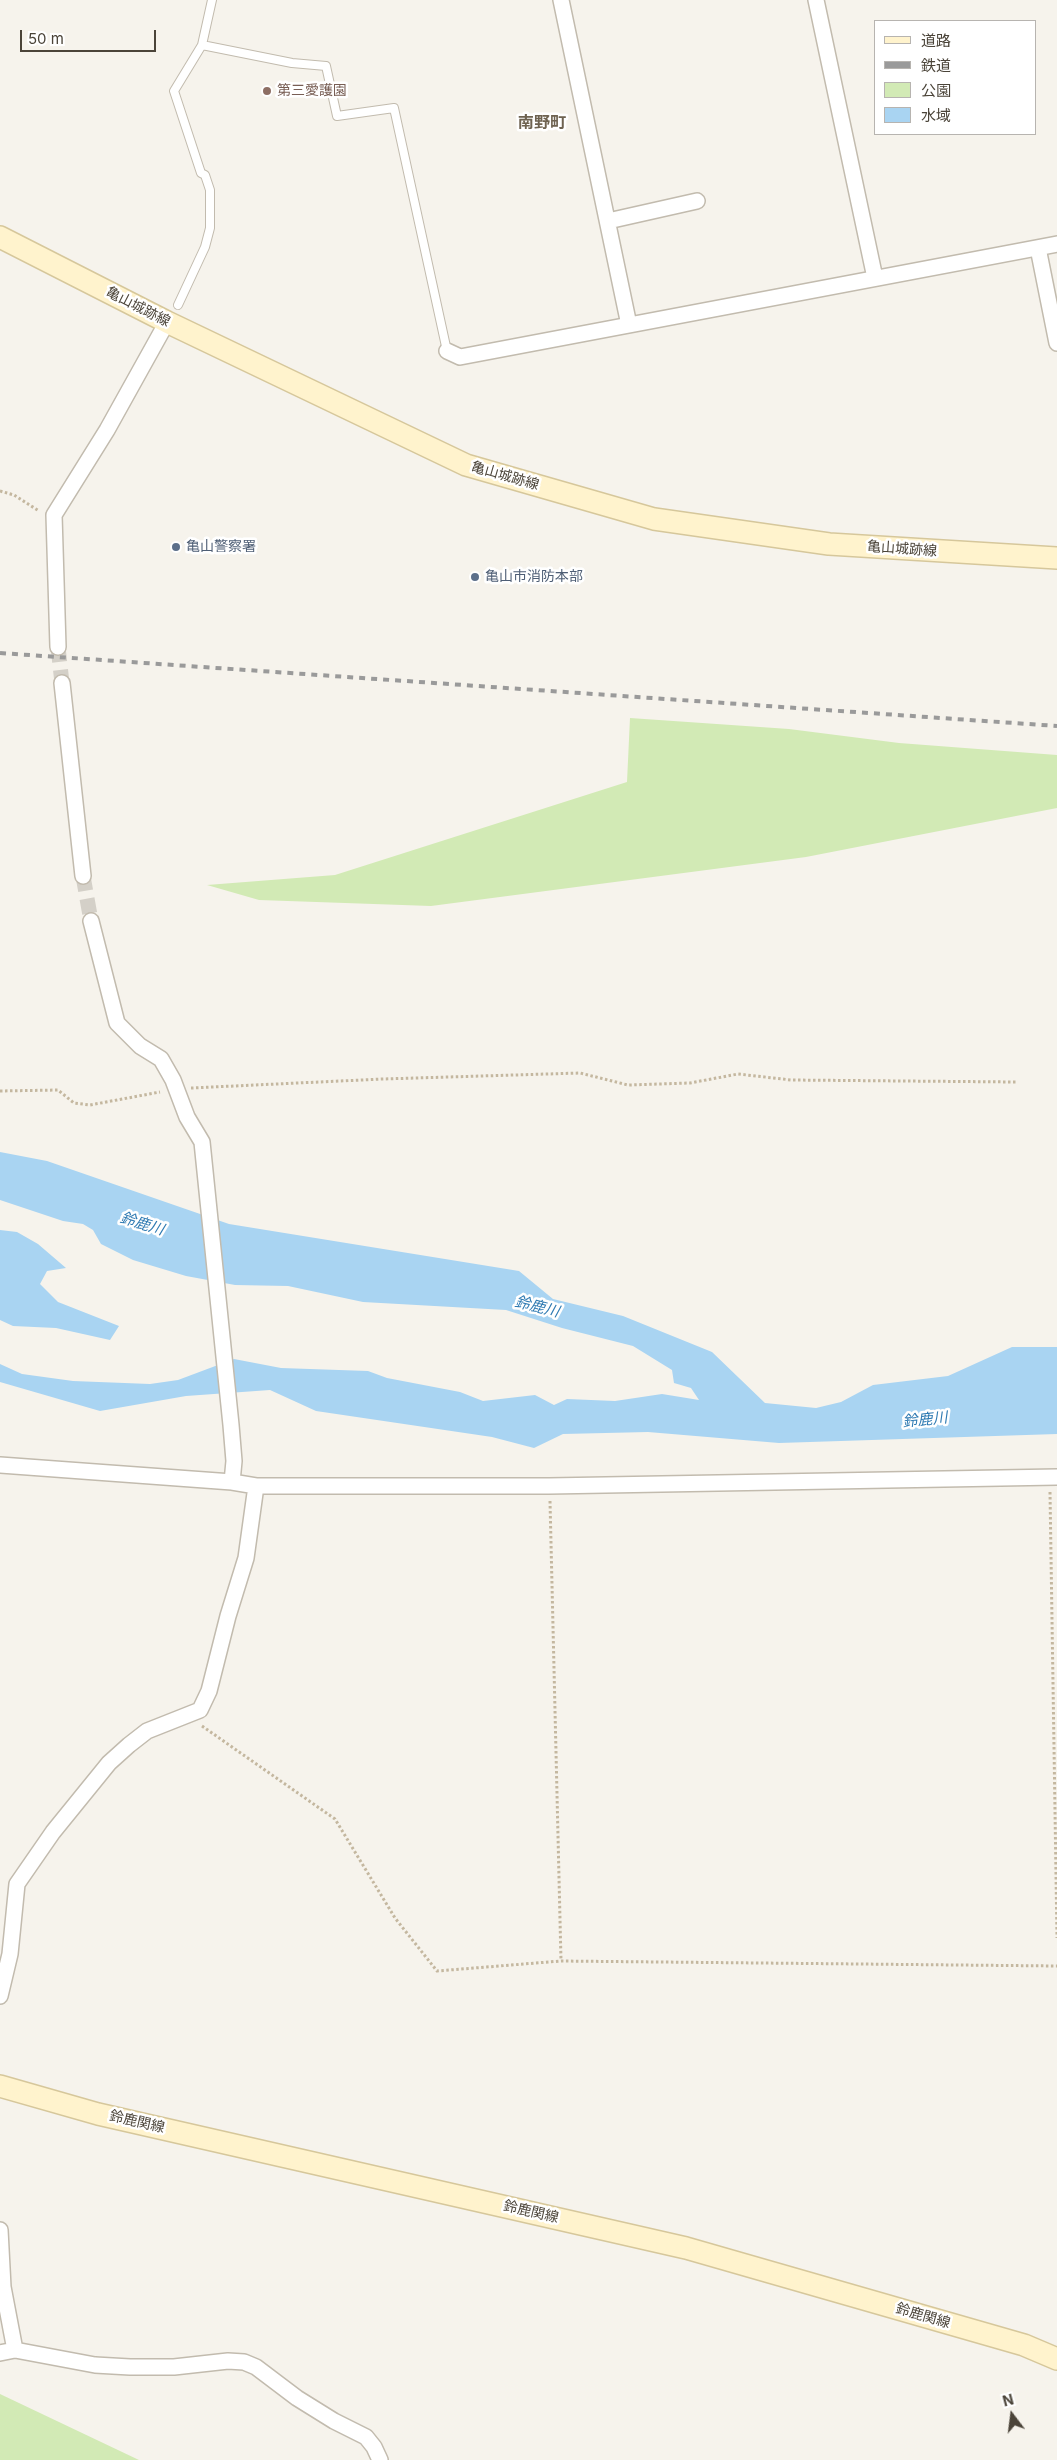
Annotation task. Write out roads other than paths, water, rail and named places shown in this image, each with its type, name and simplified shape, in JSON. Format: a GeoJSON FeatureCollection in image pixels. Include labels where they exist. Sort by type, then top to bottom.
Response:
{"type":"FeatureCollection","features":[{"type":"Feature","properties":{"kind":"main road","name":"亀山城跡線"},"geometry":{"type":"LineString","coordinates":[[0,237],[173,314],[466,465],[654,519],[829,544],[1057,558]]}},
{"type":"Feature","properties":{"kind":"main road","name":"鈴鹿関線"},"geometry":{"type":"LineString","coordinates":[[0,2086],[98,2114],[686,2248],[1024,2345],[1057,2359]]}},
{"type":"Feature","properties":{"kind":"street"},"geometry":{"type":"LineString","coordinates":[[561,0],[628,325]]}},
{"type":"Feature","properties":{"kind":"street"},"geometry":{"type":"LineString","coordinates":[[816,0],[875,278]]}},
{"type":"Feature","properties":{"kind":"street"},"geometry":{"type":"LineString","coordinates":[[608,221],[697,201]]}},
{"type":"Feature","properties":{"kind":"street"},"geometry":{"type":"LineString","coordinates":[[448,352],[460,357],[1057,244]]}},
{"type":"Feature","properties":{"kind":"street"},"geometry":{"type":"LineString","coordinates":[[1038,248],[1057,343]]}},
{"type":"Feature","properties":{"kind":"street"},"geometry":{"type":"LineString","coordinates":[[58,647],[54,515],[107,430],[173,314]]}},
{"type":"Feature","properties":{"kind":"street"},"geometry":{"type":"LineString","coordinates":[[62,683],[82,876]]}},
{"type":"Feature","properties":{"kind":"street"},"geometry":{"type":"LineString","coordinates":[[90,921],[117,1022],[140,1046],[161,1059],[187,1117],[202,1142],[234,1462],[232,1482]]}},
{"type":"Feature","properties":{"kind":"street"},"geometry":{"type":"LineString","coordinates":[[0,1465],[232,1482],[256,1486],[549,1486],[1054,1477]]}},
{"type":"Feature","properties":{"kind":"street"},"geometry":{"type":"LineString","coordinates":[[0,1996],[10,1954],[17,1884],[53,1832],[109,1763],[147,1731],[200,1710],[209,1691],[228,1616],[246,1558],[256,1486]]}},
{"type":"Feature","properties":{"kind":"street"},"geometry":{"type":"LineString","coordinates":[[0,2230],[7,2351],[95,2366],[174,2367],[228,2361],[244,2362],[256,2367],[297,2398],[334,2421],[366,2437],[380,2460]]}},
{"type":"Feature","properties":{"kind":"lane"},"geometry":{"type":"LineString","coordinates":[[173,314],[205,247],[210,228],[210,190],[205,175],[201,173],[174,90],[202,46],[212,0]]}},
{"type":"Feature","properties":{"kind":"lane"},"geometry":{"type":"LineString","coordinates":[[202,46],[292,63],[326,66],[337,116],[394,108],[448,352]]}},
{"type":"Feature","properties":{"kind":"water","name":"鈴鹿川"},"geometry":{"type":"Polygon","coordinates":[[[0,1152],[47,1161],[229,1224],[519,1271],[553,1299],[623,1316],[712,1352],[765,1403],[816,1408],[841,1402],[873,1385],[948,1376],[1012,1347],[1057,1347],[1057,1434],[779,1443],[648,1432],[563,1434],[534,1448],[492,1437],[316,1411],[270,1390],[186,1396],[100,1411],[0,1382],[0,1364],[22,1374],[73,1381],[150,1384],[178,1380],[234,1359],[281,1368],[368,1371],[387,1378],[460,1392],[483,1401],[535,1395],[554,1405],[567,1399],[615,1401],[662,1394],[699,1400],[691,1388],[674,1383],[672,1370],[633,1346],[562,1328],[506,1310],[363,1302],[288,1286],[235,1285],[186,1276],[133,1260],[101,1244],[93,1230],[83,1224],[63,1221],[0,1200],[0,1152]]]}},
{"type":"Feature","properties":{"kind":"water"},"geometry":{"type":"Polygon","coordinates":[[[0,1230],[17,1232],[38,1244],[66,1268],[47,1271],[40,1284],[58,1302],[119,1326],[110,1340],[56,1328],[13,1326],[0,1320],[0,1230]]]}},
{"type":"Feature","properties":{"kind":"tunnel"},"geometry":{"type":"LineString","coordinates":[[58,647],[62,683]]}},
{"type":"Feature","properties":{"kind":"tunnel"},"geometry":{"type":"LineString","coordinates":[[83,876],[91,921]]}},
{"type":"Feature","properties":{"kind":"railway"},"geometry":{"type":"LineString","coordinates":[[0,653],[1057,726]]}},
{"type":"Feature","properties":{"kind":"place","name":"第三愛護園"},"geometry":{"type":"Point","coordinates":[267,91]}},
{"type":"Feature","properties":{"kind":"place","name":"亀山警察署"},"geometry":{"type":"Point","coordinates":[176,547]}},
{"type":"Feature","properties":{"kind":"place","name":"亀山市消防本部"},"geometry":{"type":"Point","coordinates":[475,577]}},
{"type":"Feature","properties":{"kind":"district","name":"南野町"},"geometry":{"type":"Point","coordinates":[542,123]}}]}
